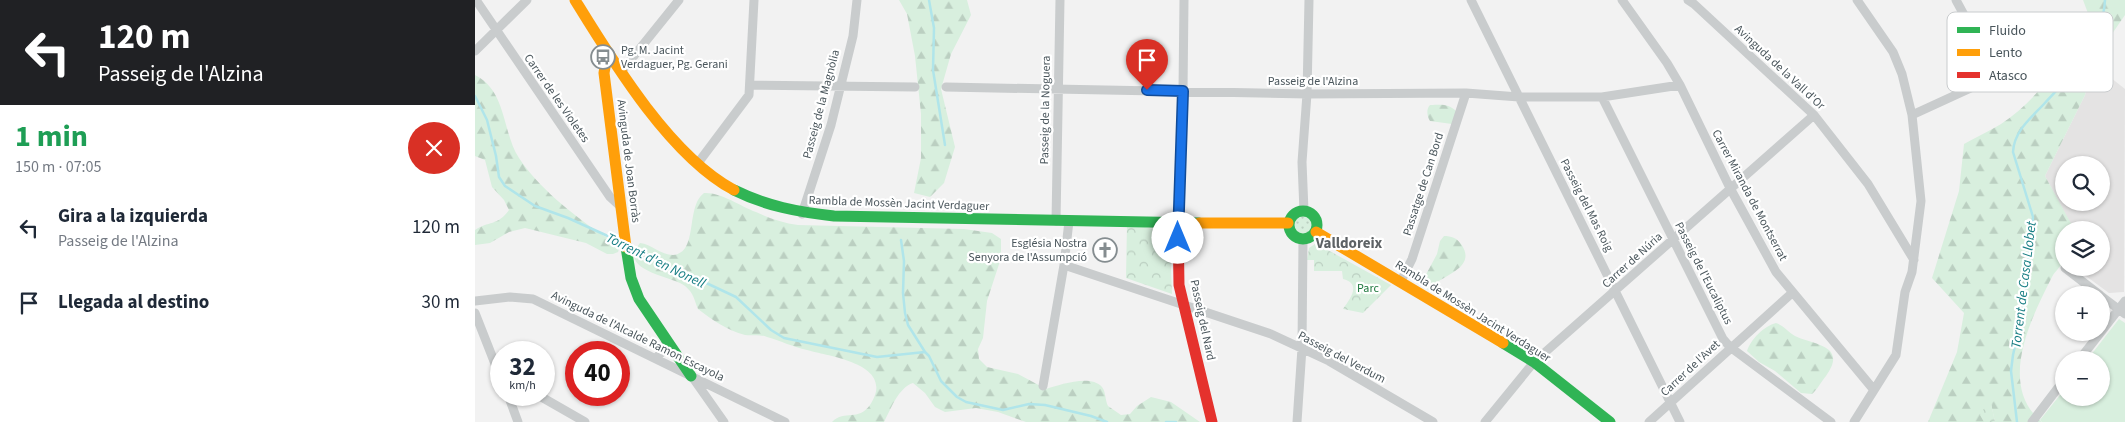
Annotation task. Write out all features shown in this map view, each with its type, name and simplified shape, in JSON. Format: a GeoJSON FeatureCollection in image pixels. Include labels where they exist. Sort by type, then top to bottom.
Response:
{"type":"FeatureCollection","features":[{"type":"Feature","properties":{"kind":"street","name":"Carrer de les Violetes"},"geometry":{"type":"LineString","coordinates":[[476,0],[611,197],[621,207]]}},
{"type":"Feature","properties":{"kind":"street"},"geometry":{"type":"LineString","coordinates":[[475,51],[527,0]]}},
{"type":"Feature","properties":{"kind":"street","name":"Rambla de Mossèn Jacint Verdaguer"},"geometry":{"type":"LineString","coordinates":[[575,0],[609,57],[664,127],[698,163],[729,188],[750,199],[802,214],[1056,221],[1288,222]]}},
{"type":"Feature","properties":{"kind":"street"},"geometry":{"type":"LineString","coordinates":[[621,72],[679,0]]}},
{"type":"Feature","properties":{"kind":"street"},"geometry":{"type":"LineString","coordinates":[[698,163],[749,95],[754,0]]}},
{"type":"Feature","properties":{"kind":"street","name":"Passeig de la Magnòlia"},"geometry":{"type":"LineString","coordinates":[[802,214],[826,144],[853,36],[857,0]]}},
{"type":"Feature","properties":{"kind":"street","name":"Passeig de la Noguera"},"geometry":{"type":"LineString","coordinates":[[1056,221],[1060,0]]}},
{"type":"Feature","properties":{"kind":"street"},"geometry":{"type":"LineString","coordinates":[[1178,223],[1184,0]]}},
{"type":"Feature","properties":{"kind":"street"},"geometry":{"type":"LineString","coordinates":[[1304,211],[1302,162],[1307,94],[1309,0]]}},
{"type":"Feature","properties":{"kind":"street","name":"Passeig del Mas Roig"},"geometry":{"type":"LineString","coordinates":[[1471,0],[1617,291],[1680,422]]}},
{"type":"Feature","properties":{"kind":"street","name":"Carrer Miranda de Montserrat"},"geometry":{"type":"LineString","coordinates":[[1622,0],[1667,63],[1730,188],[1776,272],[1874,390]]}},
{"type":"Feature","properties":{"kind":"street","name":"Avinguda de la Vall d'Or"},"geometry":{"type":"LineString","coordinates":[[1687,0],[1694,4],[1814,115],[1868,184],[1914,260]]}},
{"type":"Feature","properties":{"kind":"street"},"geometry":{"type":"LineString","coordinates":[[1853,422],[1896,354],[1905,292],[1914,260],[1921,201],[1912,115],[1893,52],[1857,0]]}},
{"type":"Feature","properties":{"kind":"street"},"geometry":{"type":"LineString","coordinates":[[1956,0],[1962,12]]}},
{"type":"Feature","properties":{"kind":"street","name":"Avinguda de Joan Borràs"},"geometry":{"type":"LineString","coordinates":[[609,57],[606,62],[605,73],[631,278],[639,299],[724,422]]}},
{"type":"Feature","properties":{"kind":"street"},"geometry":{"type":"LineString","coordinates":[[750,85],[915,87]]}},
{"type":"Feature","properties":{"kind":"street","name":"Passeig de l'Alzina"},"geometry":{"type":"LineString","coordinates":[[946,87],[1307,94],[1466,93],[1519,98],[1602,97],[1679,85]]}},
{"type":"Feature","properties":{"kind":"street"},"geometry":{"type":"LineString","coordinates":[[1912,115],[1962,92]]}},
{"type":"Feature","properties":{"kind":"street","name":"Passatge de Can Bord"},"geometry":{"type":"LineString","coordinates":[[1401,281],[1412,259],[1466,93]]}},
{"type":"Feature","properties":{"kind":"street","name":"Passeig de l'Eucaliptus"},"geometry":{"type":"LineString","coordinates":[[1602,97],[1723,339],[1730,348],[1831,422]]}},
{"type":"Feature","properties":{"kind":"street","name":"Carrer de Núria"},"geometry":{"type":"LineString","coordinates":[[1485,422],[1534,362],[1617,291],[1730,188],[1814,115]]}},
{"type":"Feature","properties":{"kind":"street"},"geometry":{"type":"LineString","coordinates":[[1304,211],[1315,218],[1316,232],[1310,238],[1303,240],[1291,235],[1288,222],[1296,212],[1304,211]]}},
{"type":"Feature","properties":{"kind":"street"},"geometry":{"type":"LineString","coordinates":[[1043,386],[1064,265],[1069,221]]}},
{"type":"Feature","properties":{"kind":"street","name":"Passeig del Nard"},"geometry":{"type":"LineString","coordinates":[[1178,223],[1179,285],[1212,422]]}},
{"type":"Feature","properties":{"kind":"street","name":"Rambla de Mossèn Jacint Verdaguer"},"geometry":{"type":"LineString","coordinates":[[1316,232],[1534,362],[1610,422]]}},
{"type":"Feature","properties":{"kind":"street"},"geometry":{"type":"LineString","coordinates":[[1297,422],[1302,348],[1303,240]]}},
{"type":"Feature","properties":{"kind":"street","name":"Passeig del Verdum"},"geometry":{"type":"LineString","coordinates":[[1064,265],[1271,334],[1329,361],[1433,422]]}},
{"type":"Feature","properties":{"kind":"street"},"geometry":{"type":"LineString","coordinates":[[2076,276],[2089,286]]}},
{"type":"Feature","properties":{"kind":"street","name":"Carrer de l'Avet"},"geometry":{"type":"LineString","coordinates":[[1649,422],[1792,292]]}},
{"type":"Feature","properties":{"kind":"street","name":"Avinguda de l'Alcalde Ramon Escayola"},"geometry":{"type":"LineString","coordinates":[[475,301],[515,297],[533,299],[785,422]]}},
{"type":"Feature","properties":{"kind":"street"},"geometry":{"type":"LineString","coordinates":[[2110,323],[2122,312],[2125,301]]}},
{"type":"Feature","properties":{"kind":"street"},"geometry":{"type":"LineString","coordinates":[[2110,302],[2122,312]]}},
{"type":"Feature","properties":{"kind":"street"},"geometry":{"type":"LineString","coordinates":[[475,313],[490,349]]}},
{"type":"Feature","properties":{"kind":"street"},"geometry":{"type":"LineString","coordinates":[[656,358],[663,352],[666,340]]}},
{"type":"Feature","properties":{"kind":"street"},"geometry":{"type":"LineString","coordinates":[[2086,351],[2094,341]]}},
{"type":"Feature","properties":{"kind":"street"},"geometry":{"type":"LineString","coordinates":[[707,398],[712,391],[718,388]]}},
{"type":"Feature","properties":{"kind":"street"},"geometry":{"type":"LineString","coordinates":[[2032,422],[2055,392]]}},
{"type":"Feature","properties":{"kind":"street"},"geometry":{"type":"LineString","coordinates":[[555,405],[585,422]]}},
{"type":"Feature","properties":{"kind":"street"},"geometry":{"type":"LineString","coordinates":[[512,406],[518,422]]}},
{"type":"Feature","properties":{"kind":"shaded area"},"geometry":{"type":"Polygon","coordinates":[[[2113,80],[2125,89],[2124,292],[2110,293],[2110,286],[2099,286],[2086,276],[2110,276],[2110,221],[2069,221],[2064,211],[2110,211],[2110,156],[2055,156],[2055,195],[2045,176],[2086,92],[2113,92],[2113,80]]]}},
{"type":"Feature","properties":{"kind":"green space"},"geometry":{"type":"Polygon","coordinates":[[[899,0],[967,0],[971,15],[951,54],[941,89],[955,147],[944,183],[930,197],[914,193],[921,158],[921,114],[915,56],[907,14],[899,0]]]}},
{"type":"Feature","properties":{"kind":"green space"},"geometry":{"type":"Polygon","coordinates":[[[2083,0],[2125,0],[2125,15],[2113,32],[2113,12],[2088,12],[2083,0]]]}},
{"type":"Feature","properties":{"kind":"green space"},"geometry":{"type":"Polygon","coordinates":[[[475,75],[485,82],[499,101],[514,148],[535,179],[567,209],[618,244],[620,246],[618,252],[607,254],[586,243],[525,228],[509,232],[490,243],[475,245],[475,230],[501,219],[509,210],[504,200],[492,187],[485,160],[475,156],[475,75]]]}},
{"type":"Feature","properties":{"kind":"green space"},"geometry":{"type":"Polygon","coordinates":[[[2037,92],[2086,92],[2045,176],[2055,194],[2055,211],[2064,211],[2070,221],[2055,221],[2055,273],[2035,312],[2022,351],[2020,371],[2022,390],[2029,407],[2042,422],[1995,422],[1991,404],[1984,422],[1928,422],[1957,352],[1964,313],[1932,278],[1959,191],[1964,144],[2001,124],[2015,114],[2037,92]]]}},
{"type":"Feature","properties":{"kind":"green space"},"geometry":{"type":"Polygon","coordinates":[[[1430,105],[1445,105],[1454,109],[1457,112],[1452,124],[1430,121],[1427,113],[1430,105]]]}},
{"type":"Feature","properties":{"kind":"green space"},"geometry":{"type":"Polygon","coordinates":[[[704,193],[717,195],[771,218],[798,225],[964,229],[992,233],[1001,239],[1001,258],[987,301],[983,338],[978,349],[979,359],[987,367],[1018,374],[1046,389],[1083,381],[1097,383],[1103,389],[1108,406],[1121,415],[1130,414],[1137,406],[1151,397],[1171,402],[1200,422],[1026,422],[998,412],[976,408],[945,412],[935,407],[925,393],[913,383],[899,394],[884,422],[832,422],[842,416],[861,413],[870,405],[876,391],[875,380],[868,371],[845,360],[802,349],[764,336],[738,333],[714,321],[698,309],[692,294],[685,286],[649,271],[635,260],[635,252],[640,243],[669,255],[681,252],[689,238],[698,200],[704,193]]]}},
{"type":"Feature","properties":{"kind":"green space"},"geometry":{"type":"Polygon","coordinates":[[[1299,216],[1307,216],[1312,221],[1310,232],[1299,234],[1294,229],[1294,221],[1299,216]]]}},
{"type":"Feature","properties":{"kind":"green space"},"geometry":{"type":"Polygon","coordinates":[[[1127,223],[1158,230],[1170,243],[1172,294],[1126,278],[1127,223]]]}},
{"type":"Feature","properties":{"kind":"green space"},"geometry":{"type":"Polygon","coordinates":[[[1444,236],[1454,238],[1459,242],[1465,251],[1465,258],[1459,268],[1436,283],[1437,288],[1444,295],[1442,297],[1425,288],[1422,282],[1444,236]]]}},
{"type":"Feature","properties":{"kind":"green space","name":"Parc"},"geometry":{"type":"Polygon","coordinates":[[[1315,244],[1391,285],[1363,313],[1343,309],[1353,292],[1352,284],[1343,279],[1342,271],[1314,271],[1314,260],[1307,260],[1309,248],[1315,244]]]}},
{"type":"Feature","properties":{"kind":"green space"},"geometry":{"type":"Polygon","coordinates":[[[2119,319],[2125,323],[2125,422],[2042,422],[2040,420],[2055,401],[2055,406],[2110,406],[2110,351],[2094,351],[2102,341],[2110,341],[2110,331],[2119,319]]]}},
{"type":"Feature","properties":{"kind":"green space"},"geometry":{"type":"Polygon","coordinates":[[[1776,323],[1795,336],[1819,344],[1831,352],[1833,358],[1832,366],[1812,394],[1801,393],[1747,351],[1759,334],[1767,327],[1776,323]]]}},
{"type":"Feature","properties":{"kind":"green space"},"geometry":{"type":"Polygon","coordinates":[[[1991,403],[1995,422],[1984,422],[1980,415],[1985,407],[1991,403]]]}},
{"type":"Feature","properties":{"kind":"waterway"},"geometry":{"type":"LineString","coordinates":[[929,0],[934,28],[933,70],[945,145]]}},
{"type":"Feature","properties":{"kind":"waterway","name":"Torrent de Casa Llobet"},"geometry":{"type":"LineString","coordinates":[[2103,12],[2105,0]]}},
{"type":"Feature","properties":{"kind":"waterway","name":"Torrent de Casa Llobet"},"geometry":{"type":"LineString","coordinates":[[2017,422],[2011,371],[2022,315],[2033,217],[2013,152],[2016,138],[2024,125],[2055,92]]}},
{"type":"Feature","properties":{"kind":"waterway","name":"Torrent d'en Nonell"},"geometry":{"type":"LineString","coordinates":[[475,96],[487,120],[499,177],[505,186],[535,206],[568,218],[621,242]]}},
{"type":"Feature","properties":{"kind":"waterway"},"geometry":{"type":"LineString","coordinates":[[901,240],[904,261],[903,293],[905,313],[908,325],[925,352]]}},
{"type":"Feature","properties":{"kind":"waterway","name":"Torrent d'en Nonell"},"geometry":{"type":"LineString","coordinates":[[631,246],[665,267],[702,281],[736,297],[771,330],[784,338],[877,357],[925,352],[929,356],[941,381],[957,397],[966,402],[1003,410],[1029,404],[1045,405],[1091,416],[1107,422]]}},
{"type":"Feature","properties":{"kind":"waterway","name":"Torrent d'en Nonell"},"geometry":{"type":"LineString","coordinates":[[1166,422],[1176,422]]}},
{"type":"Feature","properties":{"kind":"traffic: fast"},"geometry":{"type":"LineString","coordinates":[[734,190],[783,208],[834,216],[1199,223]]}},
{"type":"Feature","properties":{"kind":"traffic: fast"},"geometry":{"type":"LineString","coordinates":[[1303,211],[1313,215],[1317,225],[1313,235],[1303,239],[1293,235],[1289,225],[1293,215],[1303,211]]}},
{"type":"Feature","properties":{"kind":"traffic: fast"},"geometry":{"type":"LineString","coordinates":[[626,247],[631,278],[639,299],[691,376]]}},
{"type":"Feature","properties":{"kind":"traffic: fast"},"geometry":{"type":"LineString","coordinates":[[1503,343],[1534,362],[1610,422]]}},
{"type":"Feature","properties":{"kind":"traffic: slow"},"geometry":{"type":"LineString","coordinates":[[575,0],[625,78],[665,131],[710,175],[734,190]]}},
{"type":"Feature","properties":{"kind":"traffic: slow"},"geometry":{"type":"LineString","coordinates":[[610,57],[606,61],[604,73],[626,247]]}},
{"type":"Feature","properties":{"kind":"traffic: slow"},"geometry":{"type":"LineString","coordinates":[[1199,223],[1288,223]]}},
{"type":"Feature","properties":{"kind":"traffic: slow"},"geometry":{"type":"LineString","coordinates":[[1316,232],[1503,343]]}},
{"type":"Feature","properties":{"kind":"traffic: jam"},"geometry":{"type":"LineString","coordinates":[[1178,223],[1179,285],[1212,422]]}},
{"type":"Feature","properties":{"kind":"place","name":"Pg. M. Jacint Verdaguer, Pg. Gerani"},"geometry":{"type":"Point","coordinates":[603,57]}},
{"type":"Feature","properties":{"kind":"place","name":"Església Nostra Senyora de l'Assumpció"},"geometry":{"type":"Point","coordinates":[1105,250]}},
{"type":"Feature","properties":{"kind":"district","name":"Valldoreix"},"geometry":{"type":"Point","coordinates":[1349,243]}},
{"type":"Feature","properties":{"kind":"route"},"geometry":{"type":"LineString","coordinates":[[1147,90],[1183,91],[1178,238]]}}]}
